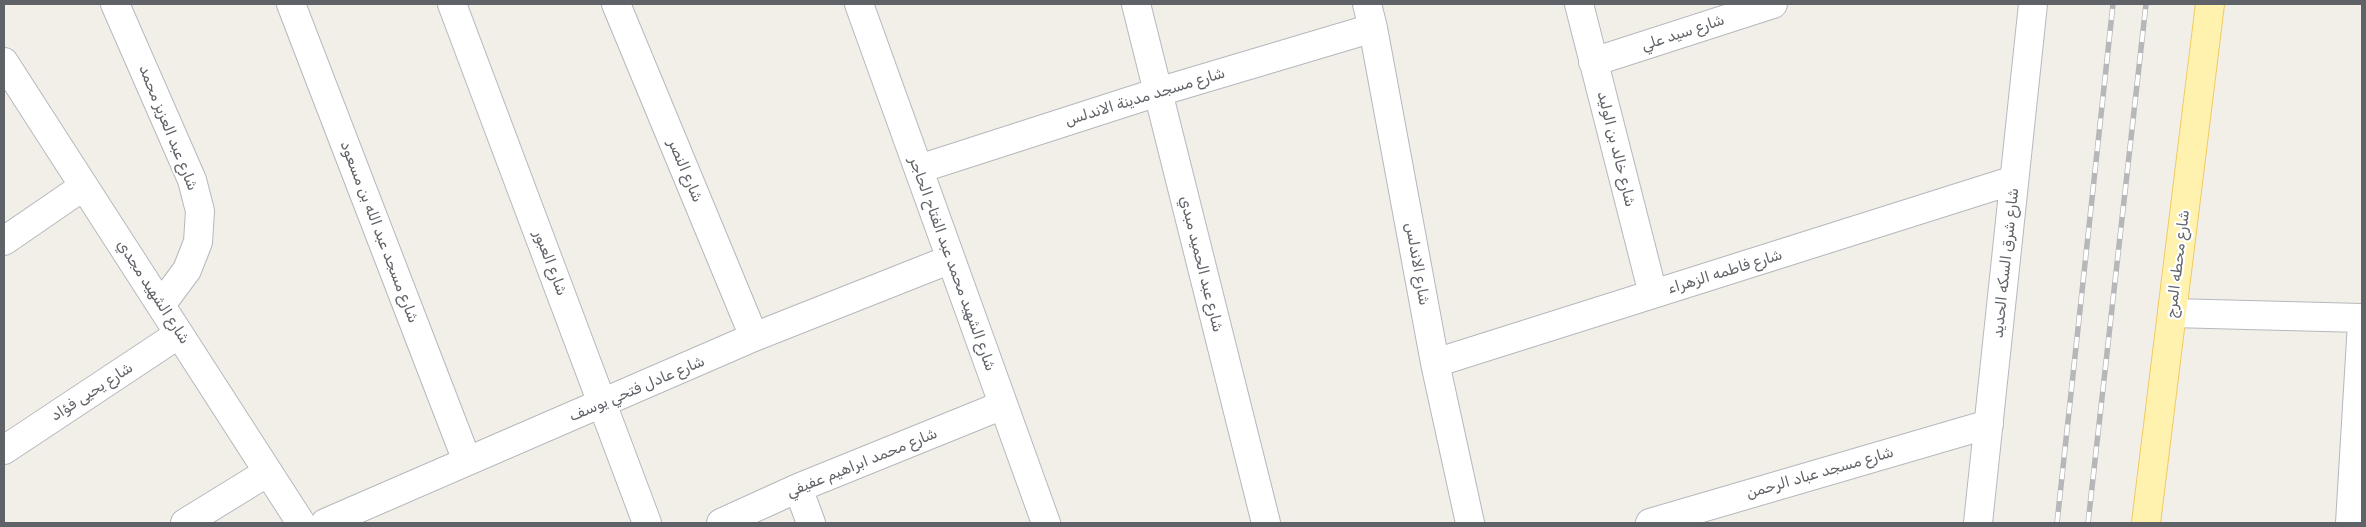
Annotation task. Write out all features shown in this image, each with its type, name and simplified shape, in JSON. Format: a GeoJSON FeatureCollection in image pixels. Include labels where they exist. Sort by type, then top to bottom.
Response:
{"type":"FeatureCollection","features":[{"type":"Feature","properties":{"kind":"main road","name":"شارع محطه المرج"},"geometry":{"type":"LineString","coordinates":[[2146,523],[2210,4]]}},
{"type":"Feature","properties":{"kind":"street","name":"شارع عبد العزيز محمد"},"geometry":{"type":"LineString","coordinates":[[115,4],[192,180],[200,210],[198,242],[187,270],[161,306]]}},
{"type":"Feature","properties":{"kind":"street","name":"شارع مسجد عبد الله بن مسعود"},"geometry":{"type":"LineString","coordinates":[[292,4],[467,460]]}},
{"type":"Feature","properties":{"kind":"street","name":"شارع العبور"},"geometry":{"type":"LineString","coordinates":[[452,4],[647,523]]}},
{"type":"Feature","properties":{"kind":"street","name":"شارع النصر"},"geometry":{"type":"LineString","coordinates":[[616,4],[754,337]]}},
{"type":"Feature","properties":{"kind":"street","name":"شارع الشهيد محمد عبد الفتاح الحاجر"},"geometry":{"type":"LineString","coordinates":[[859,4],[1046,523]]}},
{"type":"Feature","properties":{"kind":"street","name":"شارع عبد الحميد مبدي"},"geometry":{"type":"LineString","coordinates":[[1136,4],[1266,523]]}},
{"type":"Feature","properties":{"kind":"street","name":"شارع خالد بن الوليد"},"geometry":{"type":"LineString","coordinates":[[1578,4],[1653,294]]}},
{"type":"Feature","properties":{"kind":"street","name":"شارع سيد علي"},"geometry":{"type":"LineString","coordinates":[[1593,62],[1773,4]]}},
{"type":"Feature","properties":{"kind":"street","name":"شارع شرق السكه الحديد"},"geometry":{"type":"LineString","coordinates":[[1978,523],[2033,4]]}},
{"type":"Feature","properties":{"kind":"street","name":"شارع مسجد مدينة الاندلس"},"geometry":{"type":"LineString","coordinates":[[919,169],[1158,92],[1370,16]]}},
{"type":"Feature","properties":{"kind":"street","name":"شارع الاندلس"},"geometry":{"type":"LineString","coordinates":[[1370,16],[1435,363],[1470,523]]}},
{"type":"Feature","properties":{"kind":"street","name":"شارع الشهيد مجدي"},"geometry":{"type":"LineString","coordinates":[[4,62],[301,523]]}},
{"type":"Feature","properties":{"kind":"street","name":"شارع فاطمه الزهراء"},"geometry":{"type":"LineString","coordinates":[[1435,363],[2014,180]]}},
{"type":"Feature","properties":{"kind":"street"},"geometry":{"type":"LineString","coordinates":[[4,242],[84,186]]}},
{"type":"Feature","properties":{"kind":"street","name":"شارع عادل فتحي يوسف"},"geometry":{"type":"LineString","coordinates":[[325,523],[754,337],[951,259]]}},
{"type":"Feature","properties":{"kind":"street"},"geometry":{"type":"LineString","coordinates":[[2172,313],[2362,318]]}},
{"type":"Feature","properties":{"kind":"street"},"geometry":{"type":"LineString","coordinates":[[2350,523],[2362,323]]}},
{"type":"Feature","properties":{"kind":"street","name":"شارع يحيى فؤاد"},"geometry":{"type":"LineString","coordinates":[[4,450],[180,334]]}},
{"type":"Feature","properties":{"kind":"street","name":"شارع محمد ابراهيم عفيفي"},"geometry":{"type":"LineString","coordinates":[[721,523],[798,488],[1003,404]]}},
{"type":"Feature","properties":{"kind":"street","name":"شارع مسجد عباد الرحمن"},"geometry":{"type":"LineString","coordinates":[[1650,523],[1989,424]]}},
{"type":"Feature","properties":{"kind":"street"},"geometry":{"type":"LineString","coordinates":[[185,523],[268,472]]}},
{"type":"Feature","properties":{"kind":"street"},"geometry":{"type":"LineString","coordinates":[[798,488],[811,523]]}},
{"type":"Feature","properties":{"kind":"railway"},"geometry":{"type":"LineString","coordinates":[[2057,523],[2113,4]]}},
{"type":"Feature","properties":{"kind":"railway"},"geometry":{"type":"LineString","coordinates":[[2088,523],[2146,4]]}}]}
